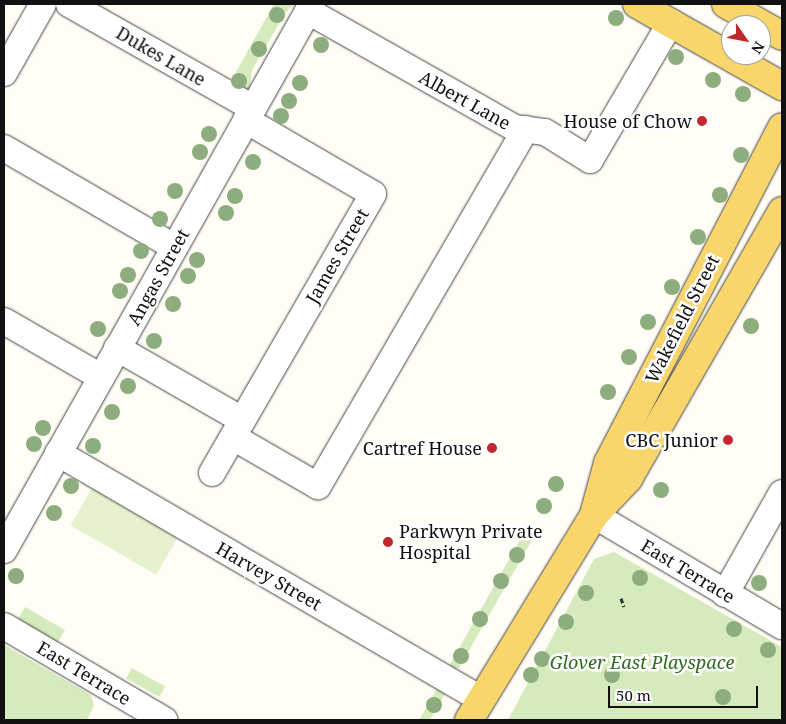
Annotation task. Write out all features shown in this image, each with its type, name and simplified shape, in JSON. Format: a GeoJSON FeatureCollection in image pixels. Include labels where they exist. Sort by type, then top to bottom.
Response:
{"type":"FeatureCollection","features":[{"type":"Feature","properties":{"kind":"main road"},"geometry":{"type":"LineString","coordinates":[[637,4],[782,86]]}},
{"type":"Feature","properties":{"kind":"main road"},"geometry":{"type":"LineString","coordinates":[[726,4],[782,36]]}},
{"type":"Feature","properties":{"kind":"main road","name":"Wakefield Street"},"geometry":{"type":"LineString","coordinates":[[594,515],[608,463],[782,127]]}},
{"type":"Feature","properties":{"kind":"main road","name":"Wakefield Street"},"geometry":{"type":"LineString","coordinates":[[474,709],[594,515],[628,479],[782,211]]}},
{"type":"Feature","properties":{"kind":"street"},"geometry":{"type":"LineString","coordinates":[[4,74],[13,34],[43,4]]}},
{"type":"Feature","properties":{"kind":"street","name":"Dukes Lane"},"geometry":{"type":"LineString","coordinates":[[69,4],[249,114]]}},
{"type":"Feature","properties":{"kind":"street","name":"Angas Street"},"geometry":{"type":"LineString","coordinates":[[4,550],[310,8]]}},
{"type":"Feature","properties":{"kind":"street","name":"Albert Lane"},"geometry":{"type":"LineString","coordinates":[[310,8],[515,128],[545,132],[590,160],[671,22]]}},
{"type":"Feature","properties":{"kind":"street","name":"James Street"},"geometry":{"type":"LineString","coordinates":[[212,473],[374,194],[249,114]]}},
{"type":"Feature","properties":{"kind":"street"},"geometry":{"type":"LineString","coordinates":[[117,348],[238,428],[318,486],[526,129]]}},
{"type":"Feature","properties":{"kind":"street"},"geometry":{"type":"LineString","coordinates":[[4,148],[174,247]]}},
{"type":"Feature","properties":{"kind":"street"},"geometry":{"type":"LineString","coordinates":[[4,321],[101,377]]}},
{"type":"Feature","properties":{"kind":"street","name":"Harvey Street"},"geometry":{"type":"LineString","coordinates":[[58,453],[474,709]]}},
{"type":"Feature","properties":{"kind":"street"},"geometry":{"type":"LineString","coordinates":[[725,594],[782,493]]}},
{"type":"Feature","properties":{"kind":"street","name":"East Terrace"},"geometry":{"type":"LineString","coordinates":[[594,515],[782,626]]}},
{"type":"Feature","properties":{"kind":"street","name":"East Terrace"},"geometry":{"type":"LineString","coordinates":[[4,626],[164,720]]}},
{"type":"Feature","properties":{"kind":"path"},"geometry":{"type":"LineString","coordinates":[[621,598],[624,607]]}},
{"type":"Feature","properties":{"kind":"green space"},"geometry":{"type":"Polygon","coordinates":[[[274,4],[295,4],[286,12],[252,70],[250,88],[245,96],[226,90],[274,4]]]}},
{"type":"Feature","properties":{"kind":"green space"},"geometry":{"type":"Polygon","coordinates":[[[96,481],[182,530],[156,575],[71,525],[96,481]]]}},
{"type":"Feature","properties":{"kind":"green space"},"geometry":{"type":"Polygon","coordinates":[[[525,531],[530,534],[532,540],[459,668],[454,669],[449,666],[525,531]]]}},
{"type":"Feature","properties":{"kind":"green space","name":"Glover East Playspace"},"geometry":{"type":"Polygon","coordinates":[[[614,552],[782,647],[782,720],[508,720],[594,559],[614,552]]]}},
{"type":"Feature","properties":{"kind":"green space"},"geometry":{"type":"Polygon","coordinates":[[[25,607],[65,630],[58,642],[36,638],[14,626],[25,607]]]}},
{"type":"Feature","properties":{"kind":"green space"},"geometry":{"type":"Polygon","coordinates":[[[4,645],[91,695],[94,705],[87,720],[4,720],[4,645]]]}},
{"type":"Feature","properties":{"kind":"green space"},"geometry":{"type":"Polygon","coordinates":[[[132,668],[165,686],[159,697],[126,678],[132,668]]]}},
{"type":"Feature","properties":{"kind":"green space"},"geometry":{"type":"Polygon","coordinates":[[[438,687],[446,692],[430,720],[419,720],[438,687]]]}},
{"type":"Feature","properties":{"kind":"place","name":"House of Chow"},"geometry":{"type":"Point","coordinates":[702,121]}},
{"type":"Feature","properties":{"kind":"place","name":"CBC Junior"},"geometry":{"type":"Point","coordinates":[728,440]}},
{"type":"Feature","properties":{"kind":"place","name":"Cartref House"},"geometry":{"type":"Point","coordinates":[492,448]}},
{"type":"Feature","properties":{"kind":"place","name":"Parkwyn Private Hospital"},"geometry":{"type":"Point","coordinates":[388,542]}}]}
